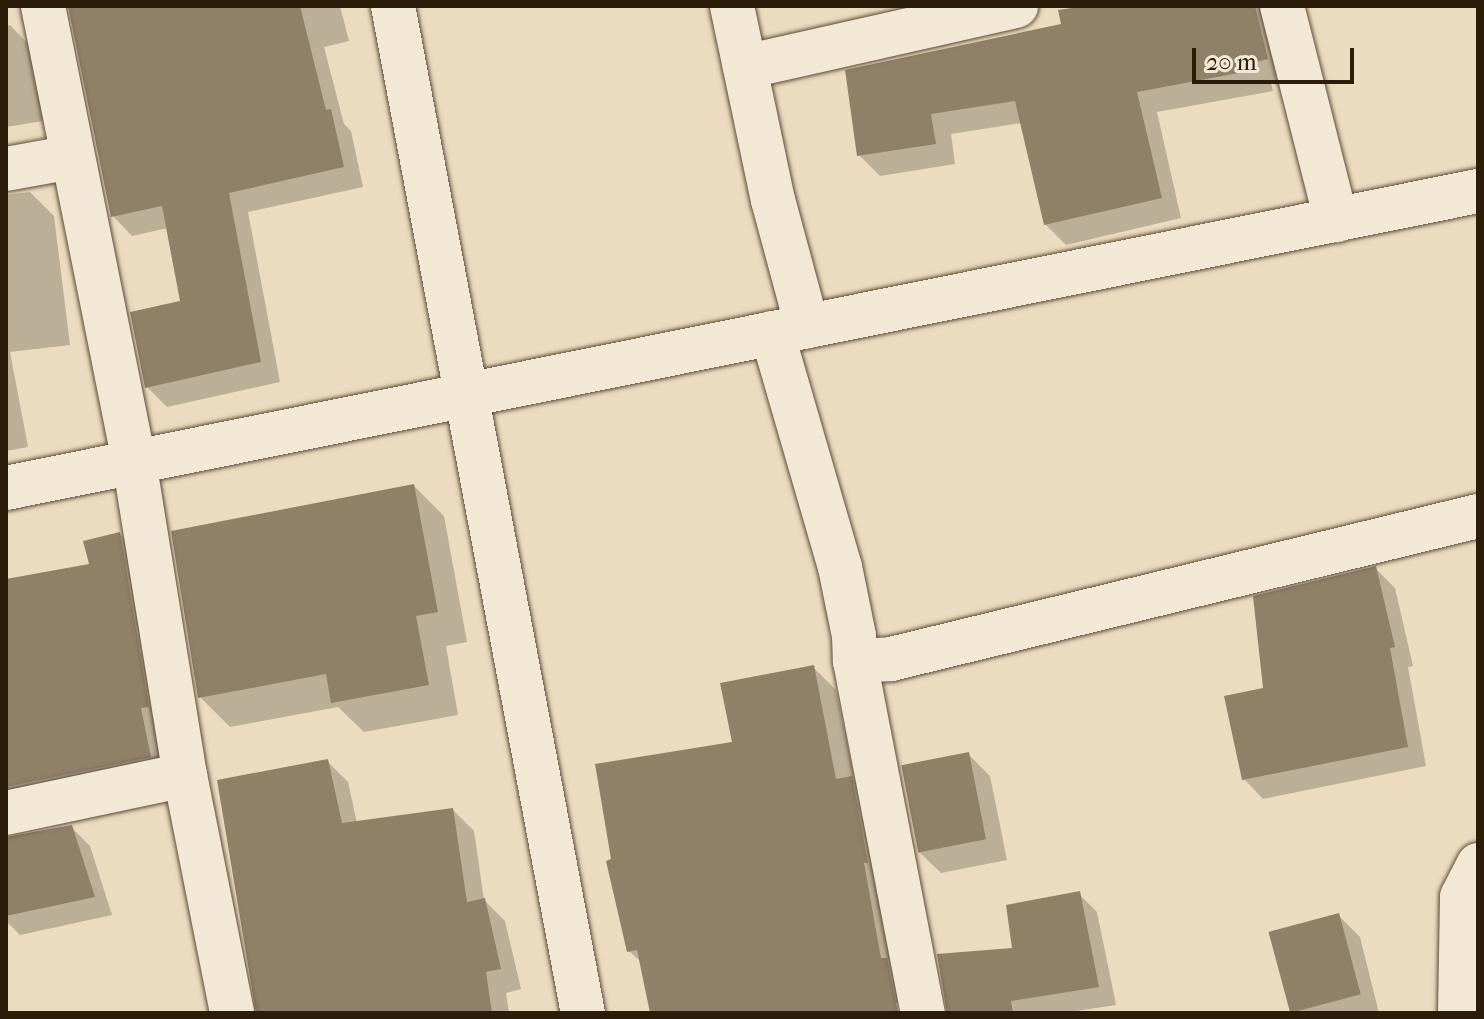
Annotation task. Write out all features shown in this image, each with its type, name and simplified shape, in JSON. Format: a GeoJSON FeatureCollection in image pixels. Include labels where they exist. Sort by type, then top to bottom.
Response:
{"type":"FeatureCollection","features":[{"type":"Feature","properties":{"kind":"street"},"geometry":{"type":"LineString","coordinates":[[43,6],[134,461],[185,775],[232,1013]]}},
{"type":"Feature","properties":{"kind":"street"},"geometry":{"type":"LineString","coordinates":[[393,6],[583,1013]]}},
{"type":"Feature","properties":{"kind":"street"},"geometry":{"type":"LineString","coordinates":[[732,6],[773,200],[790,330],[854,636],[855,661],[923,1013]]}},
{"type":"Feature","properties":{"kind":"street"},"geometry":{"type":"LineString","coordinates":[[745,67],[1016,6]]}},
{"type":"Feature","properties":{"kind":"street"},"geometry":{"type":"LineString","coordinates":[[1282,6],[1336,220]]}},
{"type":"Feature","properties":{"kind":"street"},"geometry":{"type":"LineString","coordinates":[[6,169],[72,157]]}},
{"type":"Feature","properties":{"kind":"street"},"geometry":{"type":"LineString","coordinates":[[6,488],[1478,191]]}},
{"type":"Feature","properties":{"kind":"street"},"geometry":{"type":"LineString","coordinates":[[855,661],[891,659],[1478,516]]}},
{"type":"Feature","properties":{"kind":"street"},"geometry":{"type":"LineString","coordinates":[[6,813],[185,775]]}},
{"type":"Feature","properties":{"kind":"street"},"geometry":{"type":"LineString","coordinates":[[1460,1013],[1462,897],[1478,865]]}},
{"type":"Feature","properties":{"kind":"building"},"geometry":{"type":"Polygon","coordinates":[[[68,6],[300,6],[326,110],[331,109],[344,167],[229,193],[261,362],[145,388],[130,312],[180,301],[162,206],[111,217],[68,6]]]}},
{"type":"Feature","properties":{"kind":"building"},"geometry":{"type":"Polygon","coordinates":[[[1085,6],[1255,6],[1268,59],[1252,63],[1254,70],[1137,92],[1162,198],[1044,225],[1015,101],[931,114],[936,144],[857,156],[845,70],[1061,24],[1058,10],[1085,6]]]}},
{"type":"Feature","properties":{"kind":"building"},"geometry":{"type":"Polygon","coordinates":[[[414,484],[438,612],[416,616],[429,685],[331,703],[326,674],[198,698],[171,531],[414,484]]]}},
{"type":"Feature","properties":{"kind":"building"},"geometry":{"type":"Polygon","coordinates":[[[120,532],[149,707],[141,708],[151,757],[6,787],[6,579],[89,564],[83,541],[120,532]]]}},
{"type":"Feature","properties":{"kind":"building"},"geometry":{"type":"Polygon","coordinates":[[[1376,566],[1395,647],[1390,648],[1408,747],[1242,780],[1224,696],[1263,688],[1253,596],[1376,566]]]}},
{"type":"Feature","properties":{"kind":"building"},"geometry":{"type":"Polygon","coordinates":[[[814,665],[836,779],[852,776],[881,958],[887,958],[898,1013],[650,1013],[637,950],[627,952],[606,861],[611,859],[595,764],[732,742],[720,683],[814,665]]]}},
{"type":"Feature","properties":{"kind":"building"},"geometry":{"type":"Polygon","coordinates":[[[969,752],[986,839],[918,853],[901,765],[969,752]]]}},
{"type":"Feature","properties":{"kind":"building"},"geometry":{"type":"Polygon","coordinates":[[[328,759],[342,823],[453,808],[467,902],[485,898],[501,969],[486,972],[492,1013],[256,1013],[217,780],[328,759]]]}},
{"type":"Feature","properties":{"kind":"building"},"geometry":{"type":"Polygon","coordinates":[[[72,825],[95,897],[6,916],[6,837],[72,825]]]}},
{"type":"Feature","properties":{"kind":"building"},"geometry":{"type":"Polygon","coordinates":[[[1080,891],[1099,987],[1011,1001],[1013,1013],[947,1013],[937,954],[1012,948],[1006,905],[1080,891]]]}},
{"type":"Feature","properties":{"kind":"building"},"geometry":{"type":"Polygon","coordinates":[[[1339,913],[1361,994],[1290,1013],[1268,932],[1339,913]]]}}]}
